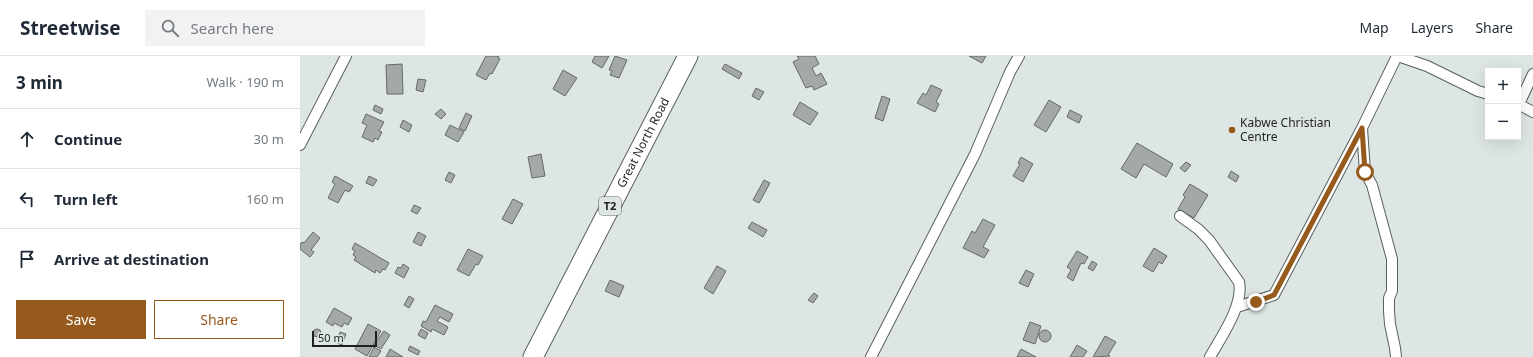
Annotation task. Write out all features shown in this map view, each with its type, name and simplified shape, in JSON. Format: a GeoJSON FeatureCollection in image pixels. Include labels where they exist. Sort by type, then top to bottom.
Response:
{"type":"FeatureCollection","features":[{"type":"Feature","properties":{"kind":"highway","name":"Great North Road"},"geometry":{"type":"LineString","coordinates":[[533,357],[688,56]]}},
{"type":"Feature","properties":{"kind":"street"},"geometry":{"type":"LineString","coordinates":[[300,145],[346,56]]}},
{"type":"Feature","properties":{"kind":"street"},"geometry":{"type":"LineString","coordinates":[[871,357],[975,154],[1018,56]]}},
{"type":"Feature","properties":{"kind":"street"},"geometry":{"type":"LineString","coordinates":[[1237,307],[1274,295],[1362,128],[1398,56],[1427,66],[1485,93]]}},
{"type":"Feature","properties":{"kind":"street"},"geometry":{"type":"LineString","coordinates":[[1521,98],[1533,74]]}},
{"type":"Feature","properties":{"kind":"street"},"geometry":{"type":"LineString","coordinates":[[1521,106],[1533,112]]}},
{"type":"Feature","properties":{"kind":"street"},"geometry":{"type":"LineString","coordinates":[[1362,128],[1365,172],[1372,185],[1392,259],[1392,291],[1389,298],[1389,311],[1396,357]]}},
{"type":"Feature","properties":{"kind":"street"},"geometry":{"type":"LineString","coordinates":[[1180,216],[1209,240],[1239,282],[1240,288],[1237,307],[1210,357]]}},
{"type":"Feature","properties":{"kind":"building"},"geometry":{"type":"Polygon","coordinates":[[[486,56],[499,56],[498,58],[500,59],[492,74],[490,73],[486,80],[476,75],[486,56]]]}},
{"type":"Feature","properties":{"kind":"building"},"geometry":{"type":"Polygon","coordinates":[[[595,56],[609,56],[602,68],[592,62],[595,56]]]}},
{"type":"Feature","properties":{"kind":"building"},"geometry":{"type":"Polygon","coordinates":[[[615,56],[627,60],[619,78],[610,75],[612,71],[609,70],[615,56]]]}},
{"type":"Feature","properties":{"kind":"building"},"geometry":{"type":"Polygon","coordinates":[[[797,56],[815,56],[819,64],[812,68],[816,76],[821,73],[827,84],[814,90],[812,86],[806,88],[793,62],[799,59],[797,56]]]}},
{"type":"Feature","properties":{"kind":"building"},"geometry":{"type":"Polygon","coordinates":[[[969,56],[986,56],[982,63],[969,56]]]}},
{"type":"Feature","properties":{"kind":"building"},"geometry":{"type":"Polygon","coordinates":[[[402,64],[403,94],[387,94],[386,65],[402,64]]]}},
{"type":"Feature","properties":{"kind":"building"},"geometry":{"type":"Polygon","coordinates":[[[725,64],[742,73],[739,79],[722,69],[725,64]]]}},
{"type":"Feature","properties":{"kind":"building"},"geometry":{"type":"Polygon","coordinates":[[[563,70],[577,78],[565,96],[553,89],[563,70]]]}},
{"type":"Feature","properties":{"kind":"building"},"geometry":{"type":"Polygon","coordinates":[[[418,79],[426,80],[423,92],[416,90],[418,79]]]}},
{"type":"Feature","properties":{"kind":"building"},"geometry":{"type":"Polygon","coordinates":[[[931,85],[942,90],[936,102],[939,104],[935,112],[917,103],[923,93],[926,95],[931,85]]]}},
{"type":"Feature","properties":{"kind":"building"},"geometry":{"type":"Polygon","coordinates":[[[756,88],[764,92],[759,100],[752,96],[756,88]]]}},
{"type":"Feature","properties":{"kind":"building"},"geometry":{"type":"Polygon","coordinates":[[[882,96],[890,99],[883,121],[875,118],[882,96]]]}},
{"type":"Feature","properties":{"kind":"building"},"geometry":{"type":"Polygon","coordinates":[[[1049,100],[1061,107],[1046,132],[1034,125],[1049,100]]]}},
{"type":"Feature","properties":{"kind":"building"},"geometry":{"type":"Polygon","coordinates":[[[800,102],[818,113],[810,125],[793,115],[800,102]]]}},
{"type":"Feature","properties":{"kind":"building"},"geometry":{"type":"Polygon","coordinates":[[[375,105],[383,109],[381,114],[373,110],[375,105]]]}},
{"type":"Feature","properties":{"kind":"building"},"geometry":{"type":"Polygon","coordinates":[[[441,109],[446,114],[441,119],[435,114],[441,109]]]}},
{"type":"Feature","properties":{"kind":"building"},"geometry":{"type":"Polygon","coordinates":[[[1070,110],[1082,116],[1079,123],[1067,117],[1070,110]]]}},
{"type":"Feature","properties":{"kind":"building"},"geometry":{"type":"Polygon","coordinates":[[[466,113],[472,116],[465,131],[459,128],[466,113]]]}},
{"type":"Feature","properties":{"kind":"building"},"geometry":{"type":"Polygon","coordinates":[[[366,114],[384,122],[379,131],[382,132],[378,140],[375,138],[373,142],[362,137],[367,125],[362,123],[366,114]]]}},
{"type":"Feature","properties":{"kind":"building"},"geometry":{"type":"Polygon","coordinates":[[[403,120],[412,125],[409,132],[400,127],[403,120]]]}},
{"type":"Feature","properties":{"kind":"building"},"geometry":{"type":"Polygon","coordinates":[[[450,125],[464,132],[458,142],[445,135],[450,125]]]}},
{"type":"Feature","properties":{"kind":"building"},"geometry":{"type":"Polygon","coordinates":[[[1137,143],[1173,164],[1166,177],[1144,164],[1136,178],[1121,169],[1137,143]]]}},
{"type":"Feature","properties":{"kind":"building"},"geometry":{"type":"Polygon","coordinates":[[[541,154],[545,176],[532,178],[528,157],[541,154]]]}},
{"type":"Feature","properties":{"kind":"building"},"geometry":{"type":"Polygon","coordinates":[[[1021,157],[1033,164],[1023,182],[1013,176],[1020,164],[1018,163],[1021,157]]]}},
{"type":"Feature","properties":{"kind":"building"},"geometry":{"type":"Polygon","coordinates":[[[1186,162],[1191,165],[1185,172],[1180,168],[1186,162]]]}},
{"type":"Feature","properties":{"kind":"building"},"geometry":{"type":"Polygon","coordinates":[[[1231,171],[1239,176],[1236,182],[1228,177],[1231,171]]]}},
{"type":"Feature","properties":{"kind":"building"},"geometry":{"type":"Polygon","coordinates":[[[449,172],[455,175],[451,183],[445,180],[449,172]]]}},
{"type":"Feature","properties":{"kind":"building"},"geometry":{"type":"Polygon","coordinates":[[[335,176],[353,186],[349,192],[345,190],[338,203],[328,198],[335,184],[332,182],[335,176]]]}},
{"type":"Feature","properties":{"kind":"building"},"geometry":{"type":"Polygon","coordinates":[[[369,176],[377,180],[373,186],[366,183],[369,176]]]}},
{"type":"Feature","properties":{"kind":"building"},"geometry":{"type":"Polygon","coordinates":[[[764,180],[770,183],[759,203],[753,200],[764,180]]]}},
{"type":"Feature","properties":{"kind":"building"},"geometry":{"type":"Polygon","coordinates":[[[1190,184],[1208,195],[1194,218],[1178,209],[1185,197],[1183,195],[1190,184]]]}},
{"type":"Feature","properties":{"kind":"building"},"geometry":{"type":"Polygon","coordinates":[[[513,199],[523,204],[512,224],[502,219],[513,199]]]}},
{"type":"Feature","properties":{"kind":"building"},"geometry":{"type":"Polygon","coordinates":[[[414,205],[421,208],[417,214],[411,211],[414,205]]]}},
{"type":"Feature","properties":{"kind":"building"},"geometry":{"type":"Polygon","coordinates":[[[983,219],[995,225],[983,247],[989,250],[984,258],[963,248],[972,231],[975,233],[983,219]]]}},
{"type":"Feature","properties":{"kind":"building"},"geometry":{"type":"Polygon","coordinates":[[[752,222],[767,230],[763,237],[748,228],[752,222]]]}},
{"type":"Feature","properties":{"kind":"building"},"geometry":{"type":"Polygon","coordinates":[[[313,232],[320,238],[311,250],[314,252],[310,257],[300,249],[300,244],[302,242],[304,243],[313,232]]]}},
{"type":"Feature","properties":{"kind":"building"},"geometry":{"type":"Polygon","coordinates":[[[418,232],[426,236],[421,246],[413,242],[418,232]]]}},
{"type":"Feature","properties":{"kind":"building"},"geometry":{"type":"Polygon","coordinates":[[[355,243],[389,263],[385,270],[383,269],[380,273],[376,270],[375,273],[354,260],[356,257],[353,255],[355,251],[352,249],[355,243]]]}},
{"type":"Feature","properties":{"kind":"building"},"geometry":{"type":"Polygon","coordinates":[[[1154,248],[1167,256],[1162,264],[1159,262],[1153,272],[1143,266],[1154,248]]]}},
{"type":"Feature","properties":{"kind":"building"},"geometry":{"type":"Polygon","coordinates":[[[468,249],[483,256],[469,276],[457,270],[468,249]]]}},
{"type":"Feature","properties":{"kind":"building"},"geometry":{"type":"Polygon","coordinates":[[[1077,251],[1088,257],[1084,264],[1081,263],[1073,281],[1067,277],[1071,270],[1067,267],[1077,251]]]}},
{"type":"Feature","properties":{"kind":"building"},"geometry":{"type":"Polygon","coordinates":[[[1092,261],[1097,264],[1093,271],[1088,268],[1092,261]]]}},
{"type":"Feature","properties":{"kind":"building"},"geometry":{"type":"Polygon","coordinates":[[[403,264],[409,268],[404,278],[395,273],[398,267],[401,268],[403,264]]]}},
{"type":"Feature","properties":{"kind":"building"},"geometry":{"type":"Polygon","coordinates":[[[717,266],[726,271],[713,294],[704,288],[717,266]]]}},
{"type":"Feature","properties":{"kind":"building"},"geometry":{"type":"Polygon","coordinates":[[[1026,270],[1034,274],[1028,287],[1019,283],[1026,270]]]}},
{"type":"Feature","properties":{"kind":"building"},"geometry":{"type":"Polygon","coordinates":[[[610,280],[624,286],[619,297],[605,291],[610,280]]]}},
{"type":"Feature","properties":{"kind":"building"},"geometry":{"type":"Polygon","coordinates":[[[814,293],[818,296],[813,303],[808,300],[814,293]]]}},
{"type":"Feature","properties":{"kind":"building"},"geometry":{"type":"Polygon","coordinates":[[[409,296],[414,299],[409,308],[404,305],[409,296]]]}},
{"type":"Feature","properties":{"kind":"building"},"geometry":{"type":"Polygon","coordinates":[[[435,305],[453,314],[449,322],[440,317],[437,321],[448,327],[444,335],[432,329],[431,332],[421,326],[423,321],[426,322],[435,305]]]}},
{"type":"Feature","properties":{"kind":"building"},"geometry":{"type":"Polygon","coordinates":[[[334,308],[352,318],[348,325],[344,323],[342,327],[334,323],[333,326],[326,322],[334,308]]]}},
{"type":"Feature","properties":{"kind":"building"},"geometry":{"type":"Polygon","coordinates":[[[1030,322],[1041,326],[1035,344],[1023,340],[1030,322]]]}},
{"type":"Feature","properties":{"kind":"building"},"geometry":{"type":"Polygon","coordinates":[[[368,324],[381,331],[367,356],[355,349],[368,324]]]}},
{"type":"Feature","properties":{"kind":"building"},"geometry":{"type":"Polygon","coordinates":[[[315,329],[319,329],[321,333],[319,337],[315,337],[313,335],[313,331],[315,329]]]}},
{"type":"Feature","properties":{"kind":"building"},"geometry":{"type":"Polygon","coordinates":[[[421,329],[428,333],[425,339],[418,335],[421,329]]]}},
{"type":"Feature","properties":{"kind":"building"},"geometry":{"type":"Polygon","coordinates":[[[1045,330],[1049,332],[1051,336],[1049,340],[1045,342],[1041,340],[1039,336],[1041,332],[1045,330]]]}},
{"type":"Feature","properties":{"kind":"building"},"geometry":{"type":"Polygon","coordinates":[[[384,331],[390,335],[381,349],[374,345],[384,331]]]}},
{"type":"Feature","properties":{"kind":"building"},"geometry":{"type":"Polygon","coordinates":[[[340,332],[346,334],[342,345],[337,343],[340,332]]]}},
{"type":"Feature","properties":{"kind":"building"},"geometry":{"type":"Polygon","coordinates":[[[1105,336],[1116,342],[1108,355],[1110,356],[1093,357],[1105,336]]]}},
{"type":"Feature","properties":{"kind":"building"},"geometry":{"type":"Polygon","coordinates":[[[1077,345],[1087,351],[1083,357],[1070,357],[1077,345]]]}},
{"type":"Feature","properties":{"kind":"building"},"geometry":{"type":"Polygon","coordinates":[[[410,346],[420,351],[418,355],[408,350],[410,346]]]}},
{"type":"Feature","properties":{"kind":"building"},"geometry":{"type":"Polygon","coordinates":[[[374,347],[381,351],[377,357],[369,357],[374,347]]]}},
{"type":"Feature","properties":{"kind":"building"},"geometry":{"type":"Polygon","coordinates":[[[390,349],[403,357],[386,357],[390,349]]]}},
{"type":"Feature","properties":{"kind":"building"},"geometry":{"type":"Polygon","coordinates":[[[1021,349],[1036,357],[1017,357],[1021,349]]]}},
{"type":"Feature","properties":{"kind":"place","name":"Kabwe Christian Centre"},"geometry":{"type":"Point","coordinates":[1232,130]}},
{"type":"Feature","properties":{"kind":"route"},"geometry":{"type":"LineString","coordinates":[[1256,302],[1274,295],[1362,128],[1365,150],[1365,172]]}}]}
